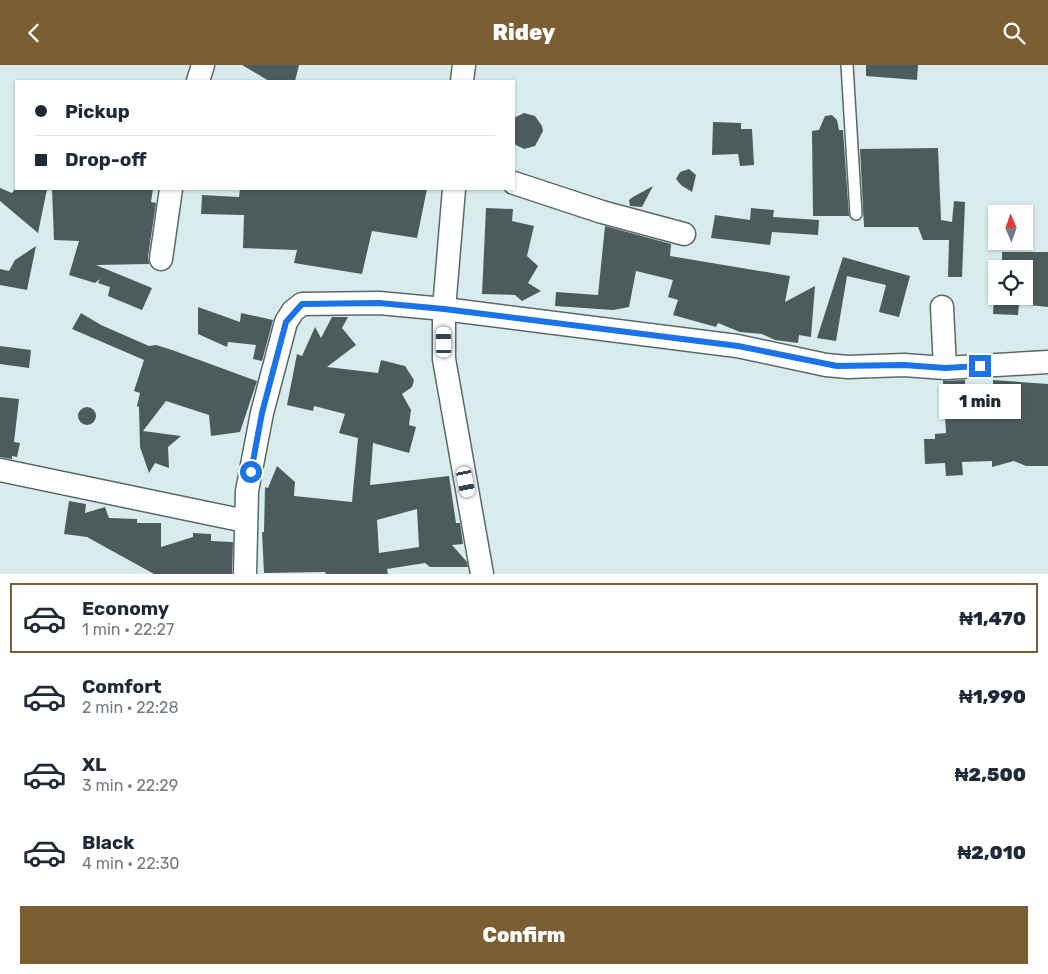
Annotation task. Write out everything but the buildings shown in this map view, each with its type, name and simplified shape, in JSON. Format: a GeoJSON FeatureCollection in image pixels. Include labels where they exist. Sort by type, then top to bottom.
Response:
{"type":"FeatureCollection","features":[{"type":"Feature","properties":{"kind":"street"},"geometry":{"type":"LineString","coordinates":[[198,80],[203,65]]}},
{"type":"Feature","properties":{"kind":"street"},"geometry":{"type":"LineString","coordinates":[[462,80],[464,65]]}},
{"type":"Feature","properties":{"kind":"street"},"geometry":{"type":"LineString","coordinates":[[515,183],[602,212],[684,234]]}},
{"type":"Feature","properties":{"kind":"street"},"geometry":{"type":"LineString","coordinates":[[161,259],[172,190]]}},
{"type":"Feature","properties":{"kind":"street"},"geometry":{"type":"LineString","coordinates":[[454,190],[444,309],[444,359],[482,574]]}},
{"type":"Feature","properties":{"kind":"street"},"geometry":{"type":"LineString","coordinates":[[245,574],[247,491],[262,413],[286,322],[293,311],[302,304],[379,303],[444,309],[738,346],[826,365],[848,367],[904,365],[945,368],[1048,362]]}},
{"type":"Feature","properties":{"kind":"street"},"geometry":{"type":"LineString","coordinates":[[942,307],[945,368]]}},
{"type":"Feature","properties":{"kind":"street"},"geometry":{"type":"LineString","coordinates":[[0,470],[245,521]]}},
{"type":"Feature","properties":{"kind":"lane"},"geometry":{"type":"LineString","coordinates":[[847,65],[856,214]]}},
{"type":"Feature","properties":{"kind":"route"},"geometry":{"type":"LineString","coordinates":[[251,472],[262,413],[286,322],[293,311],[302,304],[379,303],[444,309],[738,346],[826,365],[848,367],[904,365],[945,368],[980,366]]}}]}
